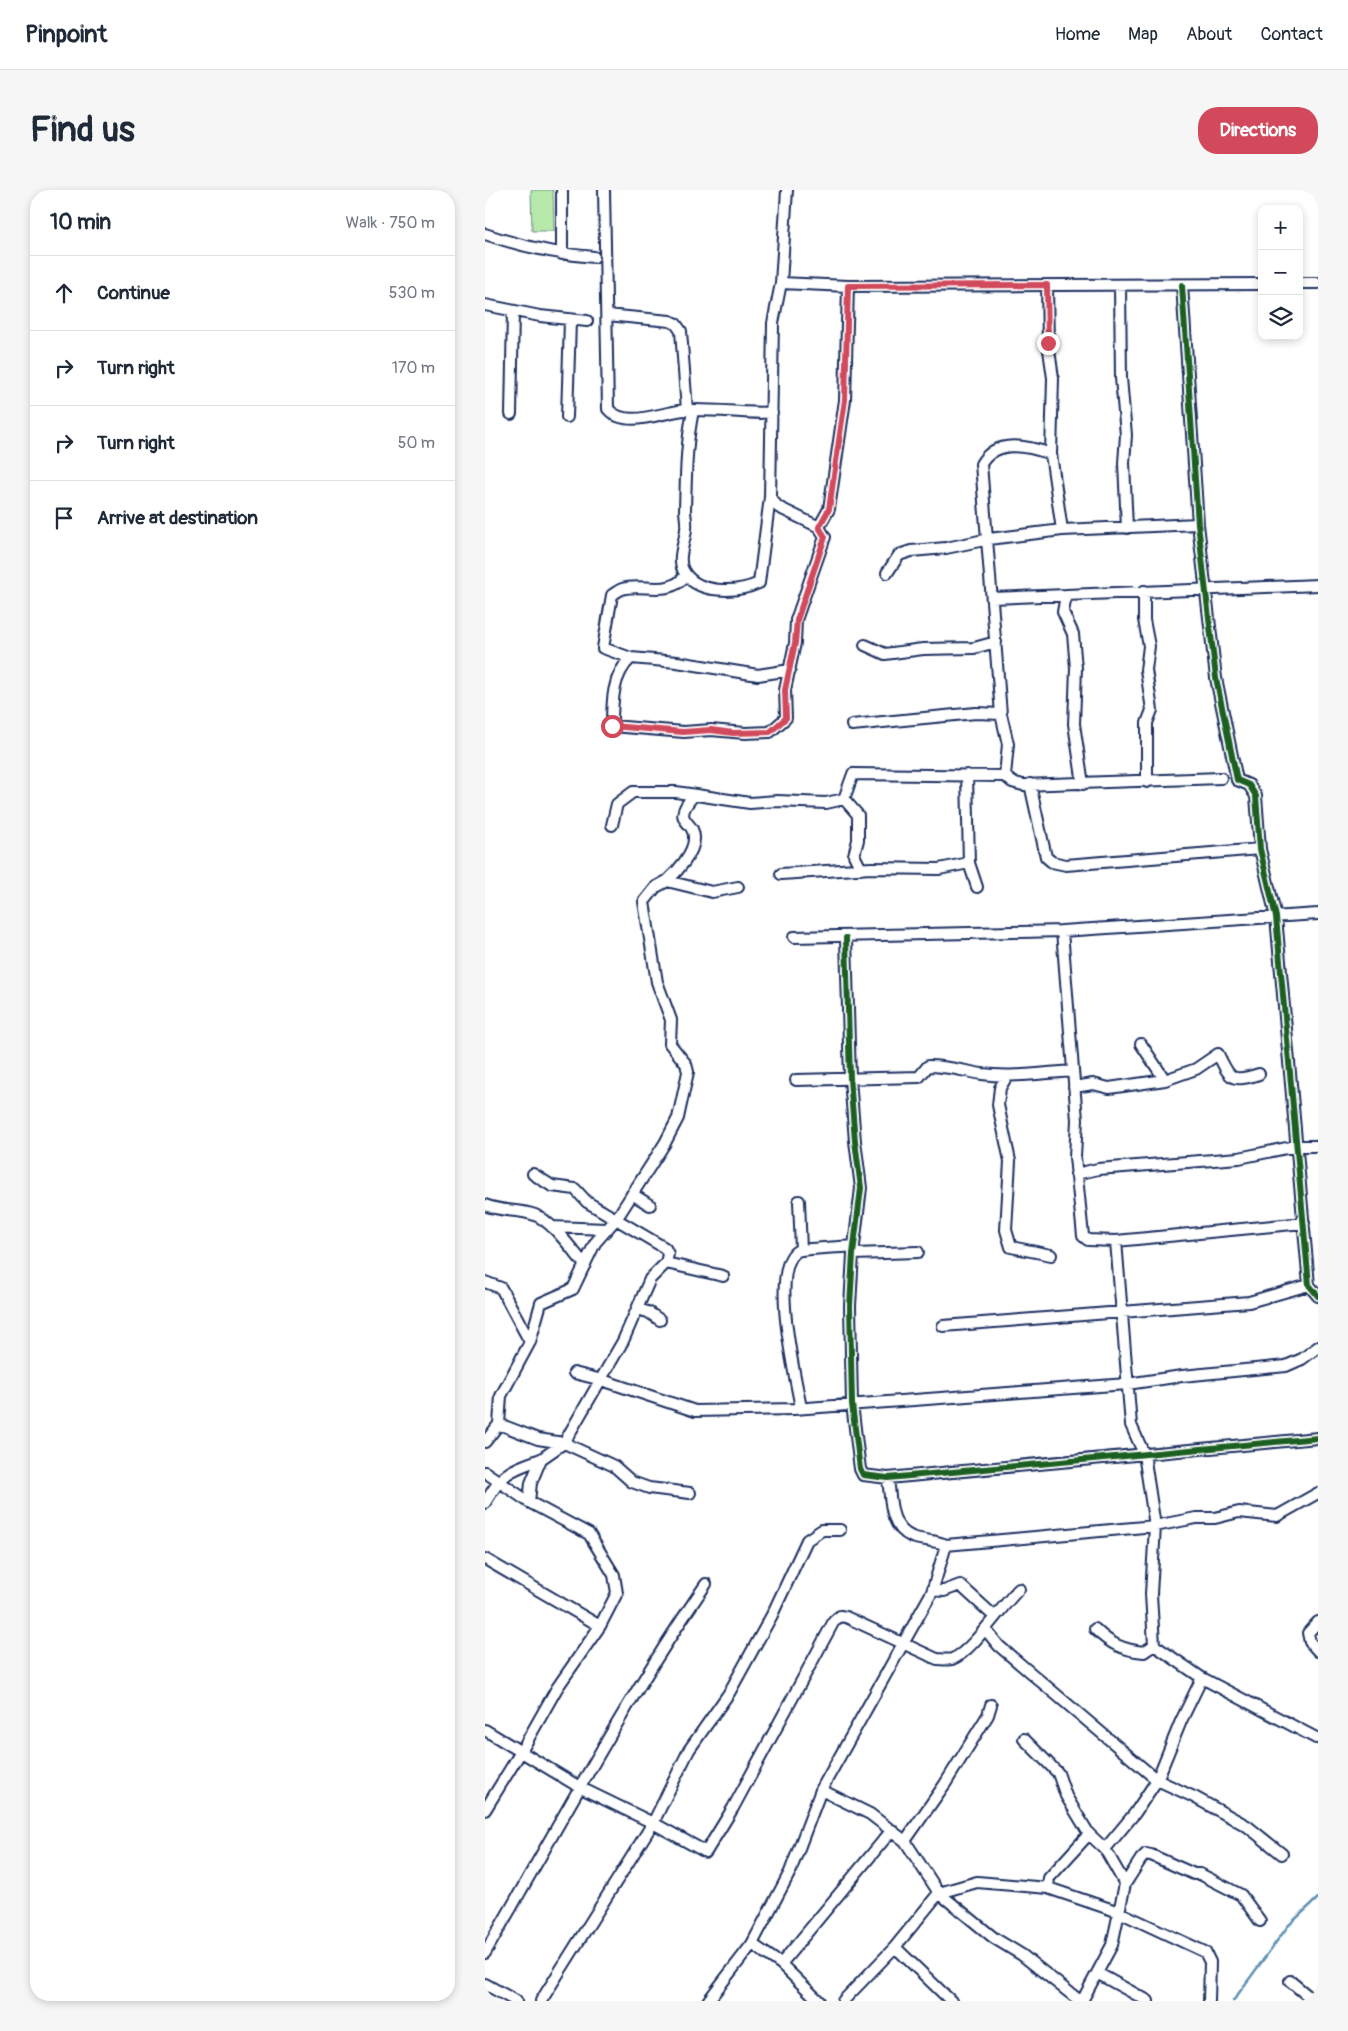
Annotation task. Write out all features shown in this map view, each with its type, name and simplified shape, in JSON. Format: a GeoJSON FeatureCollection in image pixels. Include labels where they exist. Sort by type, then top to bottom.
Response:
{"type":"FeatureCollection","features":[{"type":"Feature","properties":{"kind":"street"},"geometry":{"type":"LineString","coordinates":[[562,190],[562,254]]}},
{"type":"Feature","properties":{"kind":"street"},"geometry":{"type":"LineString","coordinates":[[604,190],[608,410],[613,415],[635,418],[690,411],[772,413]]}},
{"type":"Feature","properties":{"kind":"street"},"geometry":{"type":"LineString","coordinates":[[607,314],[670,321],[676,324],[681,331],[683,342],[683,378],[690,411],[687,453],[686,530],[681,545],[682,568],[686,574],[704,589],[744,590],[759,583],[770,497],[773,323],[781,283],[787,190]]}},
{"type":"Feature","properties":{"kind":"street"},"geometry":{"type":"LineString","coordinates":[[485,234],[562,254],[593,257]]}},
{"type":"Feature","properties":{"kind":"street"},"geometry":{"type":"LineString","coordinates":[[781,283],[848,286],[1182,286],[1258,284]]}},
{"type":"Feature","properties":{"kind":"street"},"geometry":{"type":"LineString","coordinates":[[1303,283],[1318,283]]}},
{"type":"Feature","properties":{"kind":"street"},"geometry":{"type":"LineString","coordinates":[[1047,285],[1048,343],[1053,378],[1051,454],[1062,530]]}},
{"type":"Feature","properties":{"kind":"street"},"geometry":{"type":"LineString","coordinates":[[1120,285],[1121,378],[1125,425],[1123,463],[1127,528]]}},
{"type":"Feature","properties":{"kind":"street"},"geometry":{"type":"LineString","coordinates":[[819,527],[829,509],[845,400],[848,286]]}},
{"type":"Feature","properties":{"kind":"street"},"geometry":{"type":"LineString","coordinates":[[1182,286],[1198,524],[1207,589],[1214,663],[1237,780],[1249,785],[1256,796],[1260,849],[1275,918],[1309,1285],[1318,1296]]}},
{"type":"Feature","properties":{"kind":"street"},"geometry":{"type":"LineString","coordinates":[[485,305],[513,312],[569,321],[587,321]]}},
{"type":"Feature","properties":{"kind":"street"},"geometry":{"type":"LineString","coordinates":[[511,414],[513,312]]}},
{"type":"Feature","properties":{"kind":"street"},"geometry":{"type":"LineString","coordinates":[[567,417],[569,321]]}},
{"type":"Feature","properties":{"kind":"street"},"geometry":{"type":"LineString","coordinates":[[1005,776],[1008,744],[1001,714],[989,540],[984,509],[981,464],[986,456],[1008,446],[1030,446],[1051,454]]}},
{"type":"Feature","properties":{"kind":"street"},"geometry":{"type":"LineString","coordinates":[[631,658],[624,664],[616,684],[612,703],[612,726],[683,732],[711,730],[733,733],[770,732],[786,718],[785,690],[790,670],[797,620],[825,537],[819,527],[778,507],[770,497]]}},
{"type":"Feature","properties":{"kind":"street"},"geometry":{"type":"LineString","coordinates":[[887,572],[899,555],[989,540],[1062,530],[1198,524]]}},
{"type":"Feature","properties":{"kind":"street"},"geometry":{"type":"LineString","coordinates":[[686,574],[681,582],[656,589],[623,588],[612,595],[603,648],[631,658],[677,662],[758,675],[790,670]]}},
{"type":"Feature","properties":{"kind":"street"},"geometry":{"type":"LineString","coordinates":[[992,598],[1318,585]]}},
{"type":"Feature","properties":{"kind":"street"},"geometry":{"type":"LineString","coordinates":[[1144,591],[1144,620],[1149,646],[1146,670],[1152,710],[1147,723],[1147,782]]}},
{"type":"Feature","properties":{"kind":"street"},"geometry":{"type":"LineString","coordinates":[[1066,595],[1063,612],[1073,634],[1075,668],[1074,724],[1083,784]]}},
{"type":"Feature","properties":{"kind":"street"},"geometry":{"type":"LineString","coordinates":[[865,645],[885,654],[923,649],[974,648],[996,642]]}},
{"type":"Feature","properties":{"kind":"street"},"geometry":{"type":"LineString","coordinates":[[851,725],[976,713],[1001,714]]}},
{"type":"Feature","properties":{"kind":"street"},"geometry":{"type":"LineString","coordinates":[[844,799],[853,774],[1005,776],[1012,782],[1031,784],[1147,782],[1221,778]]}},
{"type":"Feature","properties":{"kind":"street"},"geometry":{"type":"LineString","coordinates":[[967,774],[969,863],[977,887]]}},
{"type":"Feature","properties":{"kind":"street"},"geometry":{"type":"LineString","coordinates":[[1031,784],[1046,857],[1052,862],[1066,865],[1260,849]]}},
{"type":"Feature","properties":{"kind":"street"},"geometry":{"type":"LineString","coordinates":[[612,825],[617,804],[633,792],[693,794],[750,803],[777,800],[826,803],[844,799]]}},
{"type":"Feature","properties":{"kind":"street"},"geometry":{"type":"LineString","coordinates":[[485,1442],[499,1424],[501,1396],[529,1342],[541,1302],[573,1288],[595,1243],[617,1218],[665,1143],[678,1118],[688,1072],[686,1064],[671,1044],[671,1020],[657,982],[644,902],[657,887],[667,881],[691,854],[694,838],[683,814],[684,806],[693,794]]}},
{"type":"Feature","properties":{"kind":"street"},"geometry":{"type":"LineString","coordinates":[[844,799],[858,815],[859,840],[854,855],[861,869]]}},
{"type":"Feature","properties":{"kind":"street"},"geometry":{"type":"LineString","coordinates":[[781,874],[861,869],[939,868],[969,863]]}},
{"type":"Feature","properties":{"kind":"street"},"geometry":{"type":"LineString","coordinates":[[667,881],[712,892],[738,887]]}},
{"type":"Feature","properties":{"kind":"street"},"geometry":{"type":"LineString","coordinates":[[794,937],[846,938],[1062,931],[1318,914]]}},
{"type":"Feature","properties":{"kind":"street"},"geometry":{"type":"LineString","coordinates":[[1062,931],[1077,1120],[1076,1174],[1083,1236],[1087,1240],[1116,1241],[1304,1223]]}},
{"type":"Feature","properties":{"kind":"street"},"geometry":{"type":"LineString","coordinates":[[846,938],[850,1079],[861,1188],[853,1250],[850,1306],[853,1404],[860,1469],[863,1475],[888,1478],[1318,1438]]}},
{"type":"Feature","properties":{"kind":"street"},"geometry":{"type":"LineString","coordinates":[[1141,1044],[1165,1080]]}},
{"type":"Feature","properties":{"kind":"street"},"geometry":{"type":"LineString","coordinates":[[1074,1087],[1093,1084],[1109,1088],[1165,1080],[1196,1069],[1218,1054],[1225,1072],[1233,1079],[1243,1079],[1259,1074]]}},
{"type":"Feature","properties":{"kind":"street"},"geometry":{"type":"LineString","coordinates":[[796,1080],[919,1077],[928,1066],[947,1066],[981,1074],[1007,1076],[1073,1071]]}},
{"type":"Feature","properties":{"kind":"street"},"geometry":{"type":"LineString","coordinates":[[1007,1076],[1000,1088],[999,1105],[1010,1161],[1006,1230],[1011,1247],[1051,1255]]}},
{"type":"Feature","properties":{"kind":"street"},"geometry":{"type":"LineString","coordinates":[[1076,1174],[1098,1169],[1239,1158],[1296,1146],[1318,1146]]}},
{"type":"Feature","properties":{"kind":"street"},"geometry":{"type":"LineString","coordinates":[[485,1503],[498,1480],[511,1470],[541,1459],[564,1443],[602,1380],[651,1279],[666,1263],[668,1254],[665,1248],[587,1202],[575,1189],[552,1186],[533,1174]]}},
{"type":"Feature","properties":{"kind":"street"},"geometry":{"type":"LineString","coordinates":[[632,1194],[649,1205]]}},
{"type":"Feature","properties":{"kind":"street"},"geometry":{"type":"LineString","coordinates":[[799,1201],[801,1250]]}},
{"type":"Feature","properties":{"kind":"street"},"geometry":{"type":"LineString","coordinates":[[485,1205],[494,1209],[536,1215],[552,1227],[585,1265]]}},
{"type":"Feature","properties":{"kind":"street"},"geometry":{"type":"LineString","coordinates":[[552,1227],[607,1229]]}},
{"type":"Feature","properties":{"kind":"street"},"geometry":{"type":"LineString","coordinates":[[1116,1241],[1131,1425],[1144,1454],[1155,1526],[1151,1594],[1154,1645]]}},
{"type":"Feature","properties":{"kind":"street"},"geometry":{"type":"LineString","coordinates":[[801,1408],[784,1317],[788,1264],[795,1252],[801,1250],[853,1250],[918,1252]]}},
{"type":"Feature","properties":{"kind":"street"},"geometry":{"type":"LineString","coordinates":[[666,1263],[723,1276]]}},
{"type":"Feature","properties":{"kind":"street"},"geometry":{"type":"LineString","coordinates":[[485,1282],[501,1288],[529,1342]]}},
{"type":"Feature","properties":{"kind":"street"},"geometry":{"type":"LineString","coordinates":[[943,1326],[1037,1320],[1122,1311],[1194,1308],[1249,1302],[1309,1285]]}},
{"type":"Feature","properties":{"kind":"street"},"geometry":{"type":"LineString","coordinates":[[637,1309],[648,1312],[660,1320]]}},
{"type":"Feature","properties":{"kind":"street"},"geometry":{"type":"LineString","coordinates":[[573,1373],[602,1380],[695,1410],[801,1408],[1127,1384],[1182,1376],[1286,1366],[1301,1359],[1318,1347]]}},
{"type":"Feature","properties":{"kind":"street"},"geometry":{"type":"LineString","coordinates":[[499,1424],[538,1439],[564,1443],[614,1466],[632,1482],[649,1488],[690,1493]]}},
{"type":"Feature","properties":{"kind":"street"},"geometry":{"type":"LineString","coordinates":[[529,1502],[531,1483],[541,1459]]}},
{"type":"Feature","properties":{"kind":"street"},"geometry":{"type":"LineString","coordinates":[[485,1472],[529,1502],[589,1534],[614,1575],[617,1593],[600,1626],[557,1688],[523,1750],[485,1810]]}},
{"type":"Feature","properties":{"kind":"street"},"geometry":{"type":"LineString","coordinates":[[888,1478],[893,1518],[898,1526],[913,1538],[938,1541],[946,1545],[1155,1526],[1196,1518],[1215,1518],[1239,1512],[1277,1516],[1318,1493]]}},
{"type":"Feature","properties":{"kind":"street"},"geometry":{"type":"LineString","coordinates":[[541,2001],[653,1823],[689,1750],[729,1693],[772,1615],[807,1540],[823,1530],[839,1530]]}},
{"type":"Feature","properties":{"kind":"street"},"geometry":{"type":"LineString","coordinates":[[708,2001],[751,1944],[790,1872],[821,1790],[933,1590],[946,1545]]}},
{"type":"Feature","properties":{"kind":"street"},"geometry":{"type":"LineString","coordinates":[[485,1559],[600,1626]]}},
{"type":"Feature","properties":{"kind":"street"},"geometry":{"type":"LineString","coordinates":[[485,1953],[669,1639],[706,1584]]}},
{"type":"Feature","properties":{"kind":"street"},"geometry":{"type":"LineString","coordinates":[[933,1590],[944,1590],[960,1585],[995,1617]]}},
{"type":"Feature","properties":{"kind":"street"},"geometry":{"type":"LineString","coordinates":[[485,1730],[523,1750],[581,1788],[653,1823],[706,1852],[733,1808],[834,1621],[840,1616],[937,1659],[953,1659],[964,1651],[985,1629],[1019,1589]]}},
{"type":"Feature","properties":{"kind":"street"},"geometry":{"type":"LineString","coordinates":[[1318,1622],[1308,1633],[1310,1642],[1318,1650]]}},
{"type":"Feature","properties":{"kind":"street"},"geometry":{"type":"LineString","coordinates":[[985,1629],[999,1646],[1157,1780],[1194,1796],[1247,1826],[1282,1854]]}},
{"type":"Feature","properties":{"kind":"street"},"geometry":{"type":"LineString","coordinates":[[1095,1629],[1108,1642],[1125,1650],[1144,1652],[1154,1645]]}},
{"type":"Feature","properties":{"kind":"street"},"geometry":{"type":"LineString","coordinates":[[1154,1645],[1202,1678],[1316,1738]]}},
{"type":"Feature","properties":{"kind":"street"},"geometry":{"type":"LineString","coordinates":[[1105,1849],[1135,1813],[1157,1780],[1181,1721],[1202,1678]]}},
{"type":"Feature","properties":{"kind":"street"},"geometry":{"type":"LineString","coordinates":[[905,1841],[945,1784],[988,1715],[991,1705]]}},
{"type":"Feature","properties":{"kind":"street"},"geometry":{"type":"LineString","coordinates":[[1024,1739],[1042,1755],[1058,1774],[1066,1796],[1089,1834],[1105,1849],[1125,1884]]}},
{"type":"Feature","properties":{"kind":"street"},"geometry":{"type":"LineString","coordinates":[[821,1790],[870,1814],[905,1841],[939,1893],[994,1938],[1022,1955],[1081,2001],[1113,1945],[1125,1884],[1146,1854],[1194,1874],[1200,1874],[1241,1895],[1260,1921]]}},
{"type":"Feature","properties":{"kind":"street"},"geometry":{"type":"LineString","coordinates":[[781,1964],[891,1830]]}},
{"type":"Feature","properties":{"kind":"street"},"geometry":{"type":"LineString","coordinates":[[1048,1888],[1049,1878],[1089,1834]]}},
{"type":"Feature","properties":{"kind":"street"},"geometry":{"type":"LineString","coordinates":[[846,2000],[895,1947],[939,1893],[977,1882],[1048,1888],[1119,1912],[1187,1943],[1209,1956],[1209,2001]]}},
{"type":"Feature","properties":{"kind":"street"},"geometry":{"type":"LineString","coordinates":[[751,1944],[781,1964],[819,2001]]}},
{"type":"Feature","properties":{"kind":"street"},"geometry":{"type":"LineString","coordinates":[[895,1947],[951,2001]]}},
{"type":"Feature","properties":{"kind":"street"},"geometry":{"type":"LineString","coordinates":[[1097,1972],[1148,2001]]}},
{"type":"Feature","properties":{"kind":"street"},"geometry":{"type":"LineString","coordinates":[[1290,1981],[1314,2001]]}},
{"type":"Feature","properties":{"kind":"street"},"geometry":{"type":"LineString","coordinates":[[485,1984],[516,2001]]}},
{"type":"Feature","properties":{"kind":"green space"},"geometry":{"type":"Polygon","coordinates":[[[531,190],[553,190],[554,231],[532,231],[531,190]]]}},
{"type":"Feature","properties":{"kind":"waterway"},"geometry":{"type":"LineString","coordinates":[[1233,2001],[1288,1926],[1318,1898]]}},
{"type":"Feature","properties":{"kind":"cycle path"},"geometry":{"type":"LineString","coordinates":[[1182,285],[1198,524],[1216,678],[1237,780],[1249,785],[1256,796],[1260,849],[1276,917],[1309,1285],[1318,1296]]}},
{"type":"Feature","properties":{"kind":"cycle path"},"geometry":{"type":"LineString","coordinates":[[846,938],[850,1079],[861,1188],[853,1254],[850,1306],[852,1404],[860,1469],[863,1475],[888,1478],[1318,1438]]}},
{"type":"Feature","properties":{"kind":"route"},"geometry":{"type":"LineString","coordinates":[[612,726],[683,732],[711,730],[733,733],[770,732],[786,718],[785,690],[795,643],[797,620],[815,572],[825,537],[819,527],[829,509],[845,400],[848,286],[1047,285],[1048,343]]}}]}
